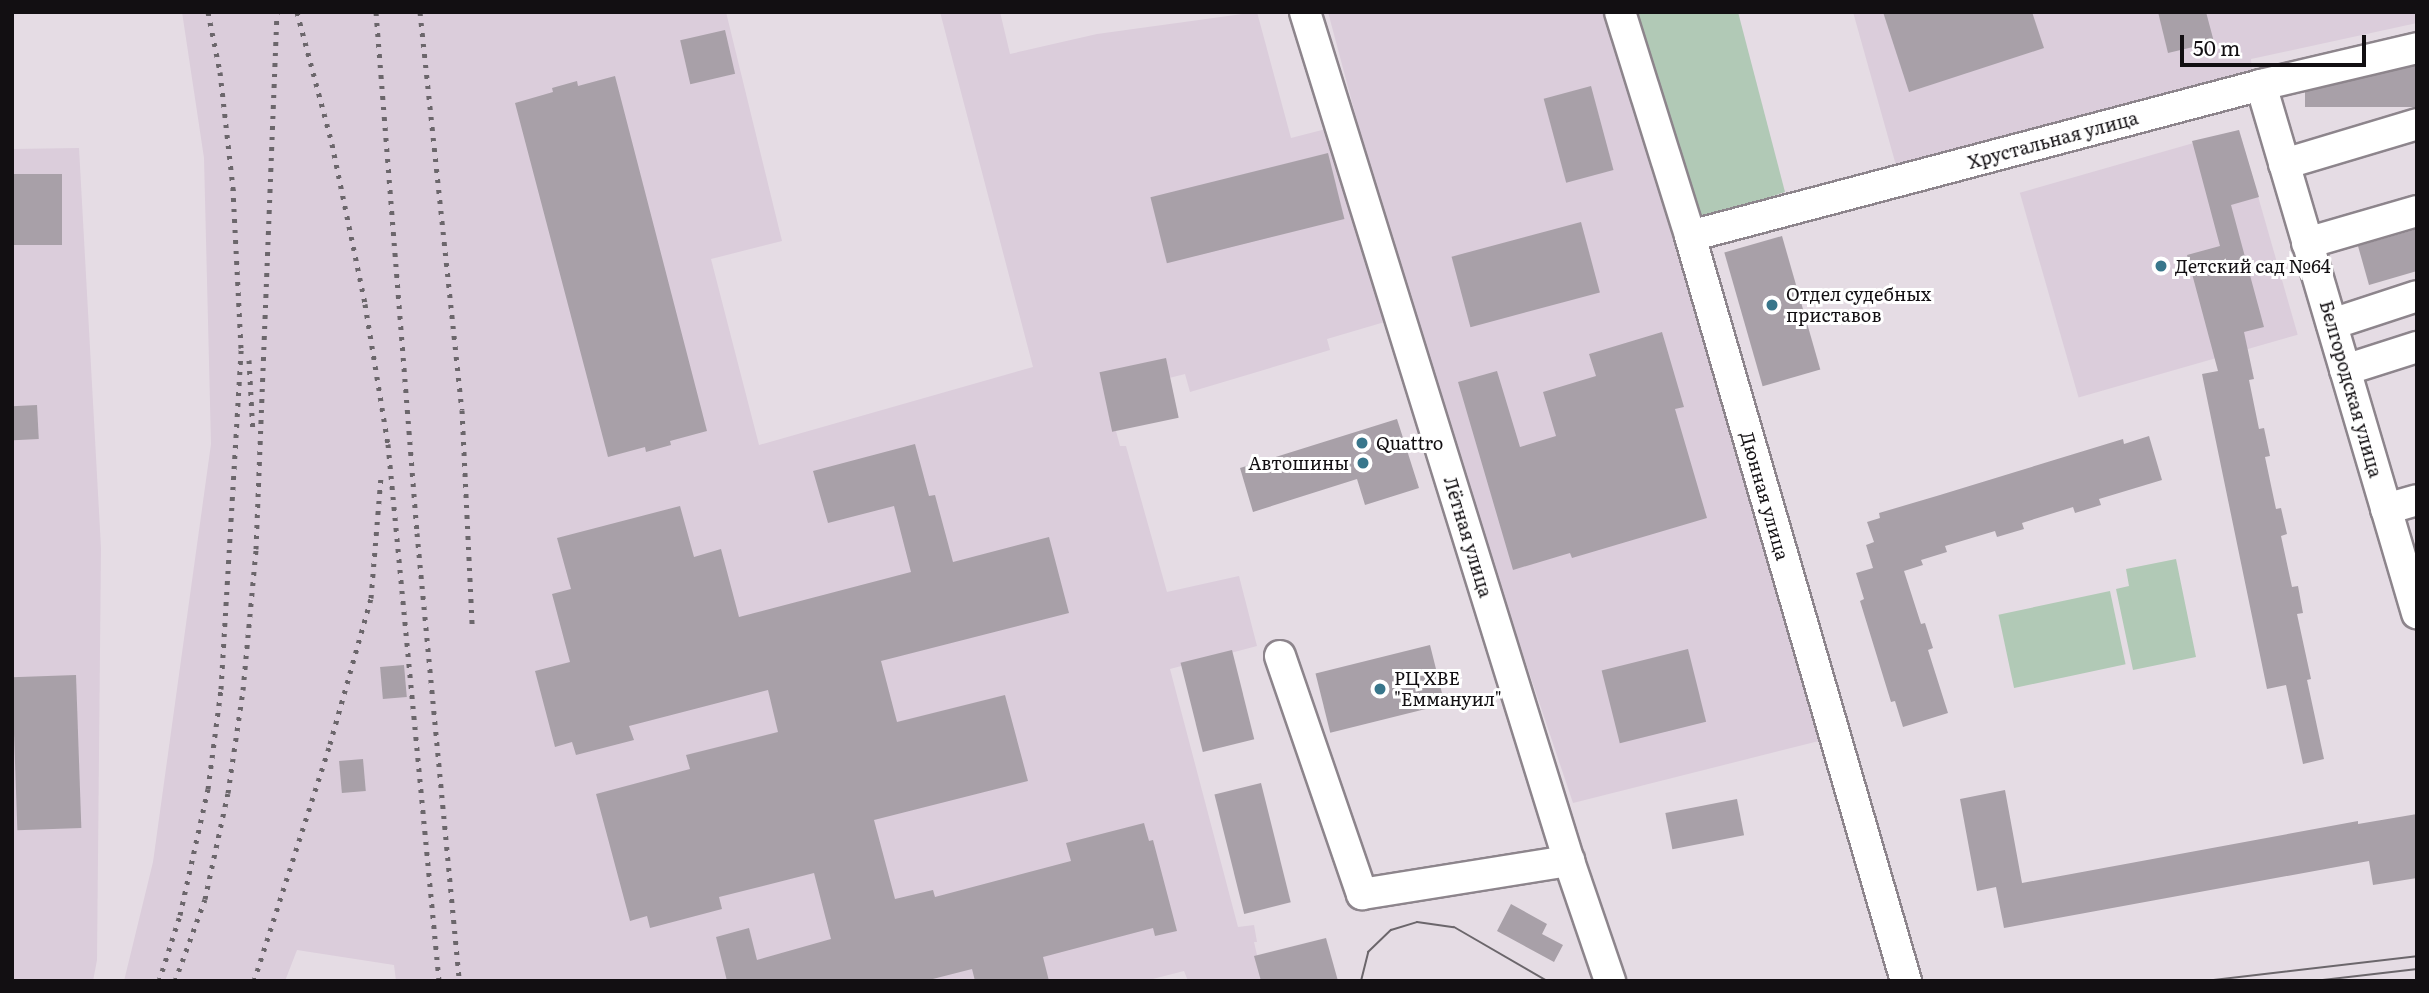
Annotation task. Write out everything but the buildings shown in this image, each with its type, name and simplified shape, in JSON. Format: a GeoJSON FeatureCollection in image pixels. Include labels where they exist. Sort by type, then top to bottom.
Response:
{"type":"FeatureCollection","features":[{"type":"Feature","properties":{"kind":"street","name":"Лётная улица"},"geometry":{"type":"LineString","coordinates":[[1305,12],[1569,861],[1610,981]]}},
{"type":"Feature","properties":{"kind":"street","name":"Дюнная улица"},"geometry":{"type":"LineString","coordinates":[[1620,12],[1690,236],[1906,981]]}},
{"type":"Feature","properties":{"kind":"street","name":"Хрустальная улица"},"geometry":{"type":"LineString","coordinates":[[1690,236],[2260,85],[2417,48]]}},
{"type":"Feature","properties":{"kind":"street","name":"Белгородская улица"},"geometry":{"type":"LineString","coordinates":[[2260,85],[2417,613]]}},
{"type":"Feature","properties":{"kind":"street"},"geometry":{"type":"LineString","coordinates":[[2284,164],[2417,124]]}},
{"type":"Feature","properties":{"kind":"street"},"geometry":{"type":"LineString","coordinates":[[2307,243],[2417,211]]}},
{"type":"Feature","properties":{"kind":"street"},"geometry":{"type":"LineString","coordinates":[[2332,324],[2417,296]]}},
{"type":"Feature","properties":{"kind":"street"},"geometry":{"type":"LineString","coordinates":[[2344,370],[2417,347]]}},
{"type":"Feature","properties":{"kind":"street"},"geometry":{"type":"LineString","coordinates":[[2386,509],[2417,500]]}},
{"type":"Feature","properties":{"kind":"street"},"geometry":{"type":"LineString","coordinates":[[1280,656],[1362,894],[1569,861]]}},
{"type":"Feature","properties":{"kind":"shaded area"},"geometry":{"type":"Polygon","coordinates":[[[182,12],[726,12],[782,241],[711,259],[759,445],[1033,367],[940,12],[1000,12],[1010,54],[1097,34],[1257,12],[1291,138],[1326,129],[1388,321],[1327,339],[1330,350],[1190,392],[1185,374],[1106,394],[1120,446],[1126,446],[1167,592],[1239,576],[1257,646],[1170,669],[1238,927],[1254,925],[1257,942],[1254,942],[1263,981],[1188,981],[1184,971],[1145,981],[396,981],[394,965],[297,950],[285,981],[124,981],[153,862],[211,444],[204,158],[182,12]]]}},
{"type":"Feature","properties":{"kind":"shaded area"},"geometry":{"type":"Polygon","coordinates":[[[1328,12],[1609,12],[1819,741],[1573,803],[1408,312],[1328,12]]]}},
{"type":"Feature","properties":{"kind":"shaded area"},"geometry":{"type":"Polygon","coordinates":[[[1853,12],[2417,12],[2417,23],[2251,59],[2252,73],[1897,169],[1853,12]]]}},
{"type":"Feature","properties":{"kind":"shaded area","name":"Детский сад №64"},"geometry":{"type":"Polygon","coordinates":[[[2239,130],[2298,335],[2079,398],[2020,193],[2239,130]]]}},
{"type":"Feature","properties":{"kind":"shaded area"},"geometry":{"type":"Polygon","coordinates":[[[79,148],[101,548],[97,960],[93,981],[12,981],[12,149],[79,148]]]}},
{"type":"Feature","properties":{"kind":"green space"},"geometry":{"type":"Polygon","coordinates":[[[1636,12],[1738,12],[1785,192],[1700,220],[1636,12]]]}},
{"type":"Feature","properties":{"kind":"green space"},"geometry":{"type":"Polygon","coordinates":[[[2176,559],[2196,657],[2133,670],[2116,589],[2129,586],[2126,569],[2176,559]]]}},
{"type":"Feature","properties":{"kind":"green space"},"geometry":{"type":"Polygon","coordinates":[[[2110,591],[2126,664],[2014,688],[1998,615],[2110,591]]]}},
{"type":"Feature","properties":{"kind":"tram line"},"geometry":{"type":"LineString","coordinates":[[1361,981],[1368,952],[1391,930],[1417,922],[1454,927],[1547,981]]}},
{"type":"Feature","properties":{"kind":"tram line"},"geometry":{"type":"LineString","coordinates":[[2205,981],[2417,956]]}},
{"type":"Feature","properties":{"kind":"tram line"},"geometry":{"type":"LineString","coordinates":[[2314,981],[2417,969]]}},
{"type":"Feature","properties":{"kind":"railway"},"geometry":{"type":"LineString","coordinates":[[208,12],[220,72],[234,196]]}},
{"type":"Feature","properties":{"kind":"railway"},"geometry":{"type":"LineString","coordinates":[[175,981],[205,899],[228,793],[243,690],[256,549],[277,12]]}},
{"type":"Feature","properties":{"kind":"railway"},"geometry":{"type":"LineString","coordinates":[[297,12],[332,144],[365,304],[388,444],[439,981]]}},
{"type":"Feature","properties":{"kind":"railway"},"geometry":{"type":"LineString","coordinates":[[376,12],[417,533],[459,981]]}},
{"type":"Feature","properties":{"kind":"railway"},"geometry":{"type":"LineString","coordinates":[[420,12],[462,410],[472,624]]}},
{"type":"Feature","properties":{"kind":"railway"},"geometry":{"type":"LineString","coordinates":[[159,981],[180,915],[208,789],[221,689],[241,348],[233,189]]}},
{"type":"Feature","properties":{"kind":"railway"},"geometry":{"type":"LineString","coordinates":[[249,360],[253,433]]}},
{"type":"Feature","properties":{"kind":"railway"},"geometry":{"type":"LineString","coordinates":[[254,981],[330,744],[371,598],[381,477]]}},
{"type":"Feature","properties":{"kind":"place","name":"Детский сад №64"},"geometry":{"type":"Point","coordinates":[2161,266]}},
{"type":"Feature","properties":{"kind":"place","name":"Отдел судебных приставов"},"geometry":{"type":"Point","coordinates":[1772,305]}},
{"type":"Feature","properties":{"kind":"place","name":"Quattro"},"geometry":{"type":"Point","coordinates":[1362,443]}},
{"type":"Feature","properties":{"kind":"place","name":"Автошины"},"geometry":{"type":"Point","coordinates":[1363,463]}},
{"type":"Feature","properties":{"kind":"place","name":"РЦ ХВЕ \"Еммануил\""},"geometry":{"type":"Point","coordinates":[1380,689]}}]}
